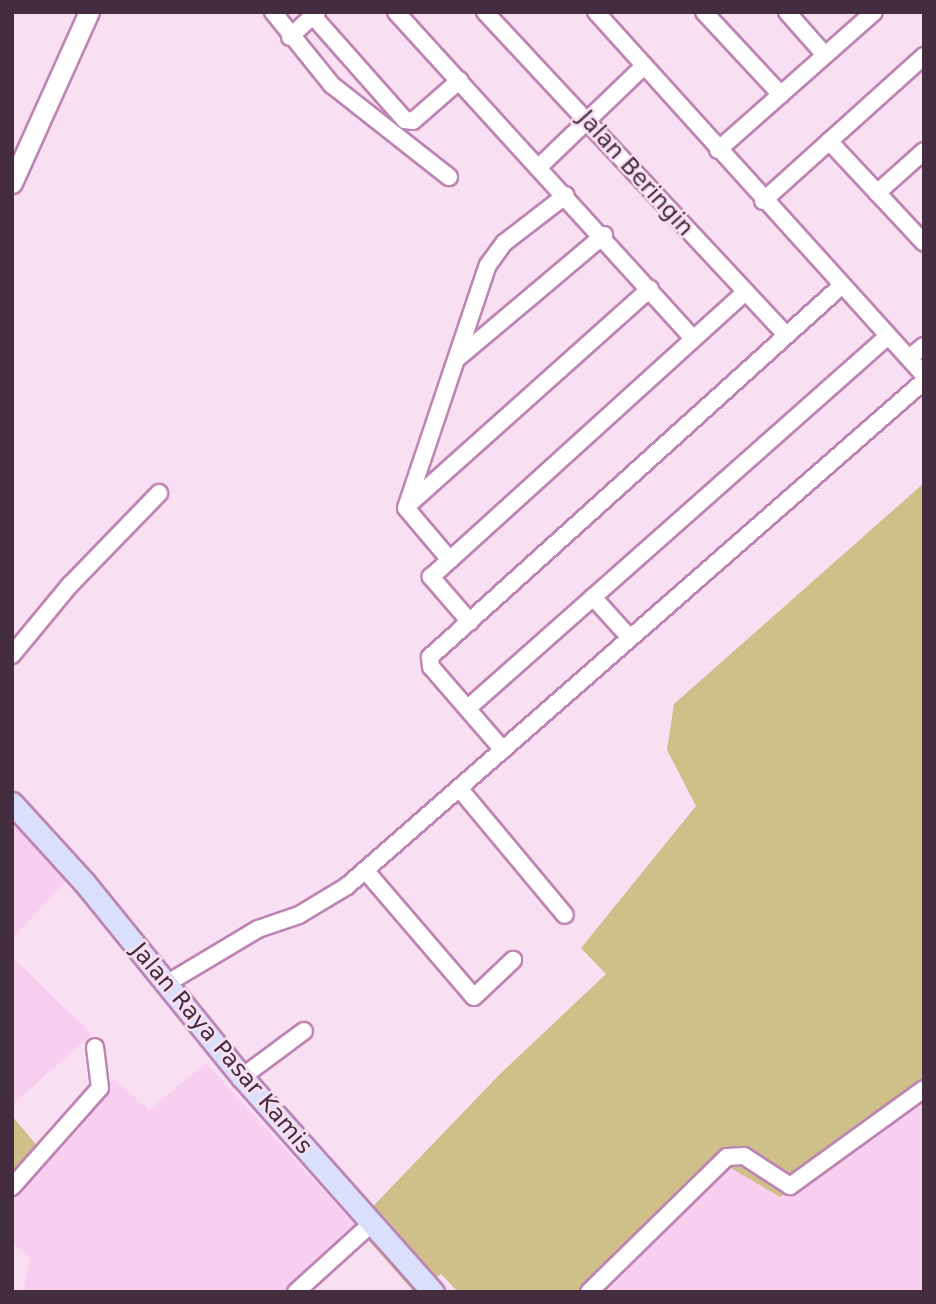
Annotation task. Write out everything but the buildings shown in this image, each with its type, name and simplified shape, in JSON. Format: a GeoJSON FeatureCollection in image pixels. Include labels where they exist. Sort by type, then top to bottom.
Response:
{"type":"FeatureCollection","features":[{"type":"Feature","properties":{"kind":"main road","name":"Jalan Raya Pasar Kamis"},"geometry":{"type":"LineString","coordinates":[[12,803],[242,1077],[433,1292]]}},
{"type":"Feature","properties":{"kind":"street"},"geometry":{"type":"LineString","coordinates":[[12,183],[89,12]]}},
{"type":"Feature","properties":{"kind":"street"},"geometry":{"type":"LineString","coordinates":[[273,12],[290,37],[332,86],[449,177]]}},
{"type":"Feature","properties":{"kind":"street"},"geometry":{"type":"LineString","coordinates":[[396,12],[541,165],[694,339]]}},
{"type":"Feature","properties":{"kind":"street","name":"Jalan Beringin"},"geometry":{"type":"LineString","coordinates":[[485,12],[588,119],[744,293],[786,335]]}},
{"type":"Feature","properties":{"kind":"street"},"geometry":{"type":"LineString","coordinates":[[596,12],[840,287],[924,375]]}},
{"type":"Feature","properties":{"kind":"street"},"geometry":{"type":"LineString","coordinates":[[704,12],[781,95]]}},
{"type":"Feature","properties":{"kind":"street"},"geometry":{"type":"LineString","coordinates":[[787,12],[825,55]]}},
{"type":"Feature","properties":{"kind":"street"},"geometry":{"type":"LineString","coordinates":[[718,150],[874,12]]}},
{"type":"Feature","properties":{"kind":"street"},"geometry":{"type":"LineString","coordinates":[[290,37],[315,14],[405,120],[413,121],[460,80]]}},
{"type":"Feature","properties":{"kind":"street"},"geometry":{"type":"LineString","coordinates":[[763,201],[924,56]]}},
{"type":"Feature","properties":{"kind":"street"},"geometry":{"type":"LineString","coordinates":[[541,165],[643,67]]}},
{"type":"Feature","properties":{"kind":"street"},"geometry":{"type":"LineString","coordinates":[[829,141],[924,243]]}},
{"type":"Feature","properties":{"kind":"street"},"geometry":{"type":"LineString","coordinates":[[877,193],[924,151]]}},
{"type":"Feature","properties":{"kind":"street"},"geometry":{"type":"LineString","coordinates":[[406,508],[494,254],[566,195]]}},
{"type":"Feature","properties":{"kind":"street"},"geometry":{"type":"LineString","coordinates":[[458,358],[604,236]]}},
{"type":"Feature","properties":{"kind":"street"},"geometry":{"type":"LineString","coordinates":[[503,750],[429,663],[470,622],[840,287]]}},
{"type":"Feature","properties":{"kind":"street"},"geometry":{"type":"LineString","coordinates":[[406,508],[650,289]]}},
{"type":"Feature","properties":{"kind":"street"},"geometry":{"type":"LineString","coordinates":[[470,622],[431,576],[744,293]]}},
{"type":"Feature","properties":{"kind":"street"},"geometry":{"type":"LineString","coordinates":[[468,708],[888,336]]}},
{"type":"Feature","properties":{"kind":"street"},"geometry":{"type":"LineString","coordinates":[[909,358],[924,346]]}},
{"type":"Feature","properties":{"kind":"street"},"geometry":{"type":"LineString","coordinates":[[166,984],[258,929],[319,905],[365,870],[924,381]]}},
{"type":"Feature","properties":{"kind":"street"},"geometry":{"type":"LineString","coordinates":[[12,654],[70,585],[159,494]]}},
{"type":"Feature","properties":{"kind":"street"},"geometry":{"type":"LineString","coordinates":[[406,508],[450,560]]}},
{"type":"Feature","properties":{"kind":"street"},"geometry":{"type":"LineString","coordinates":[[593,597],[630,638]]}},
{"type":"Feature","properties":{"kind":"street"},"geometry":{"type":"LineString","coordinates":[[459,788],[565,915]]}},
{"type":"Feature","properties":{"kind":"street"},"geometry":{"type":"LineString","coordinates":[[365,870],[474,997],[513,960]]}},
{"type":"Feature","properties":{"kind":"street"},"geometry":{"type":"LineString","coordinates":[[242,1077],[304,1031]]}},
{"type":"Feature","properties":{"kind":"street"},"geometry":{"type":"LineString","coordinates":[[12,1187],[100,1088],[95,1047]]}},
{"type":"Feature","properties":{"kind":"street"},"geometry":{"type":"LineString","coordinates":[[589,1292],[727,1157],[744,1156],[790,1186],[924,1089]]}},
{"type":"Feature","properties":{"kind":"street"},"geometry":{"type":"LineString","coordinates":[[296,1292],[371,1224]]}},
{"type":"Feature","properties":{"kind":"shaded area"},"geometry":{"type":"Polygon","coordinates":[[[924,483],[924,1092],[780,1197],[729,1167],[596,1292],[458,1292],[441,1274],[414,1292],[355,1225],[500,1074],[606,974],[581,948],[696,806],[667,750],[674,704],[924,483]]]}},
{"type":"Feature","properties":{"kind":"shaded area"},"geometry":{"type":"Polygon","coordinates":[[[12,821],[70,877],[12,939],[12,821]]]}},
{"type":"Feature","properties":{"kind":"shaded area"},"geometry":{"type":"Polygon","coordinates":[[[12,957],[92,1034],[12,1105],[12,957]]]}},
{"type":"Feature","properties":{"kind":"shaded area"},"geometry":{"type":"Polygon","coordinates":[[[206,1063],[355,1225],[287,1292],[23,1292],[30,1258],[12,1242],[12,1173],[114,1079],[149,1110],[206,1063]]]}},
{"type":"Feature","properties":{"kind":"shaded area"},"geometry":{"type":"Polygon","coordinates":[[[924,1092],[924,1292],[596,1292],[729,1167],[924,1092]]]}},
{"type":"Feature","properties":{"kind":"shaded area"},"geometry":{"type":"Polygon","coordinates":[[[12,1116],[39,1148],[12,1173],[12,1116]]]}}]}
